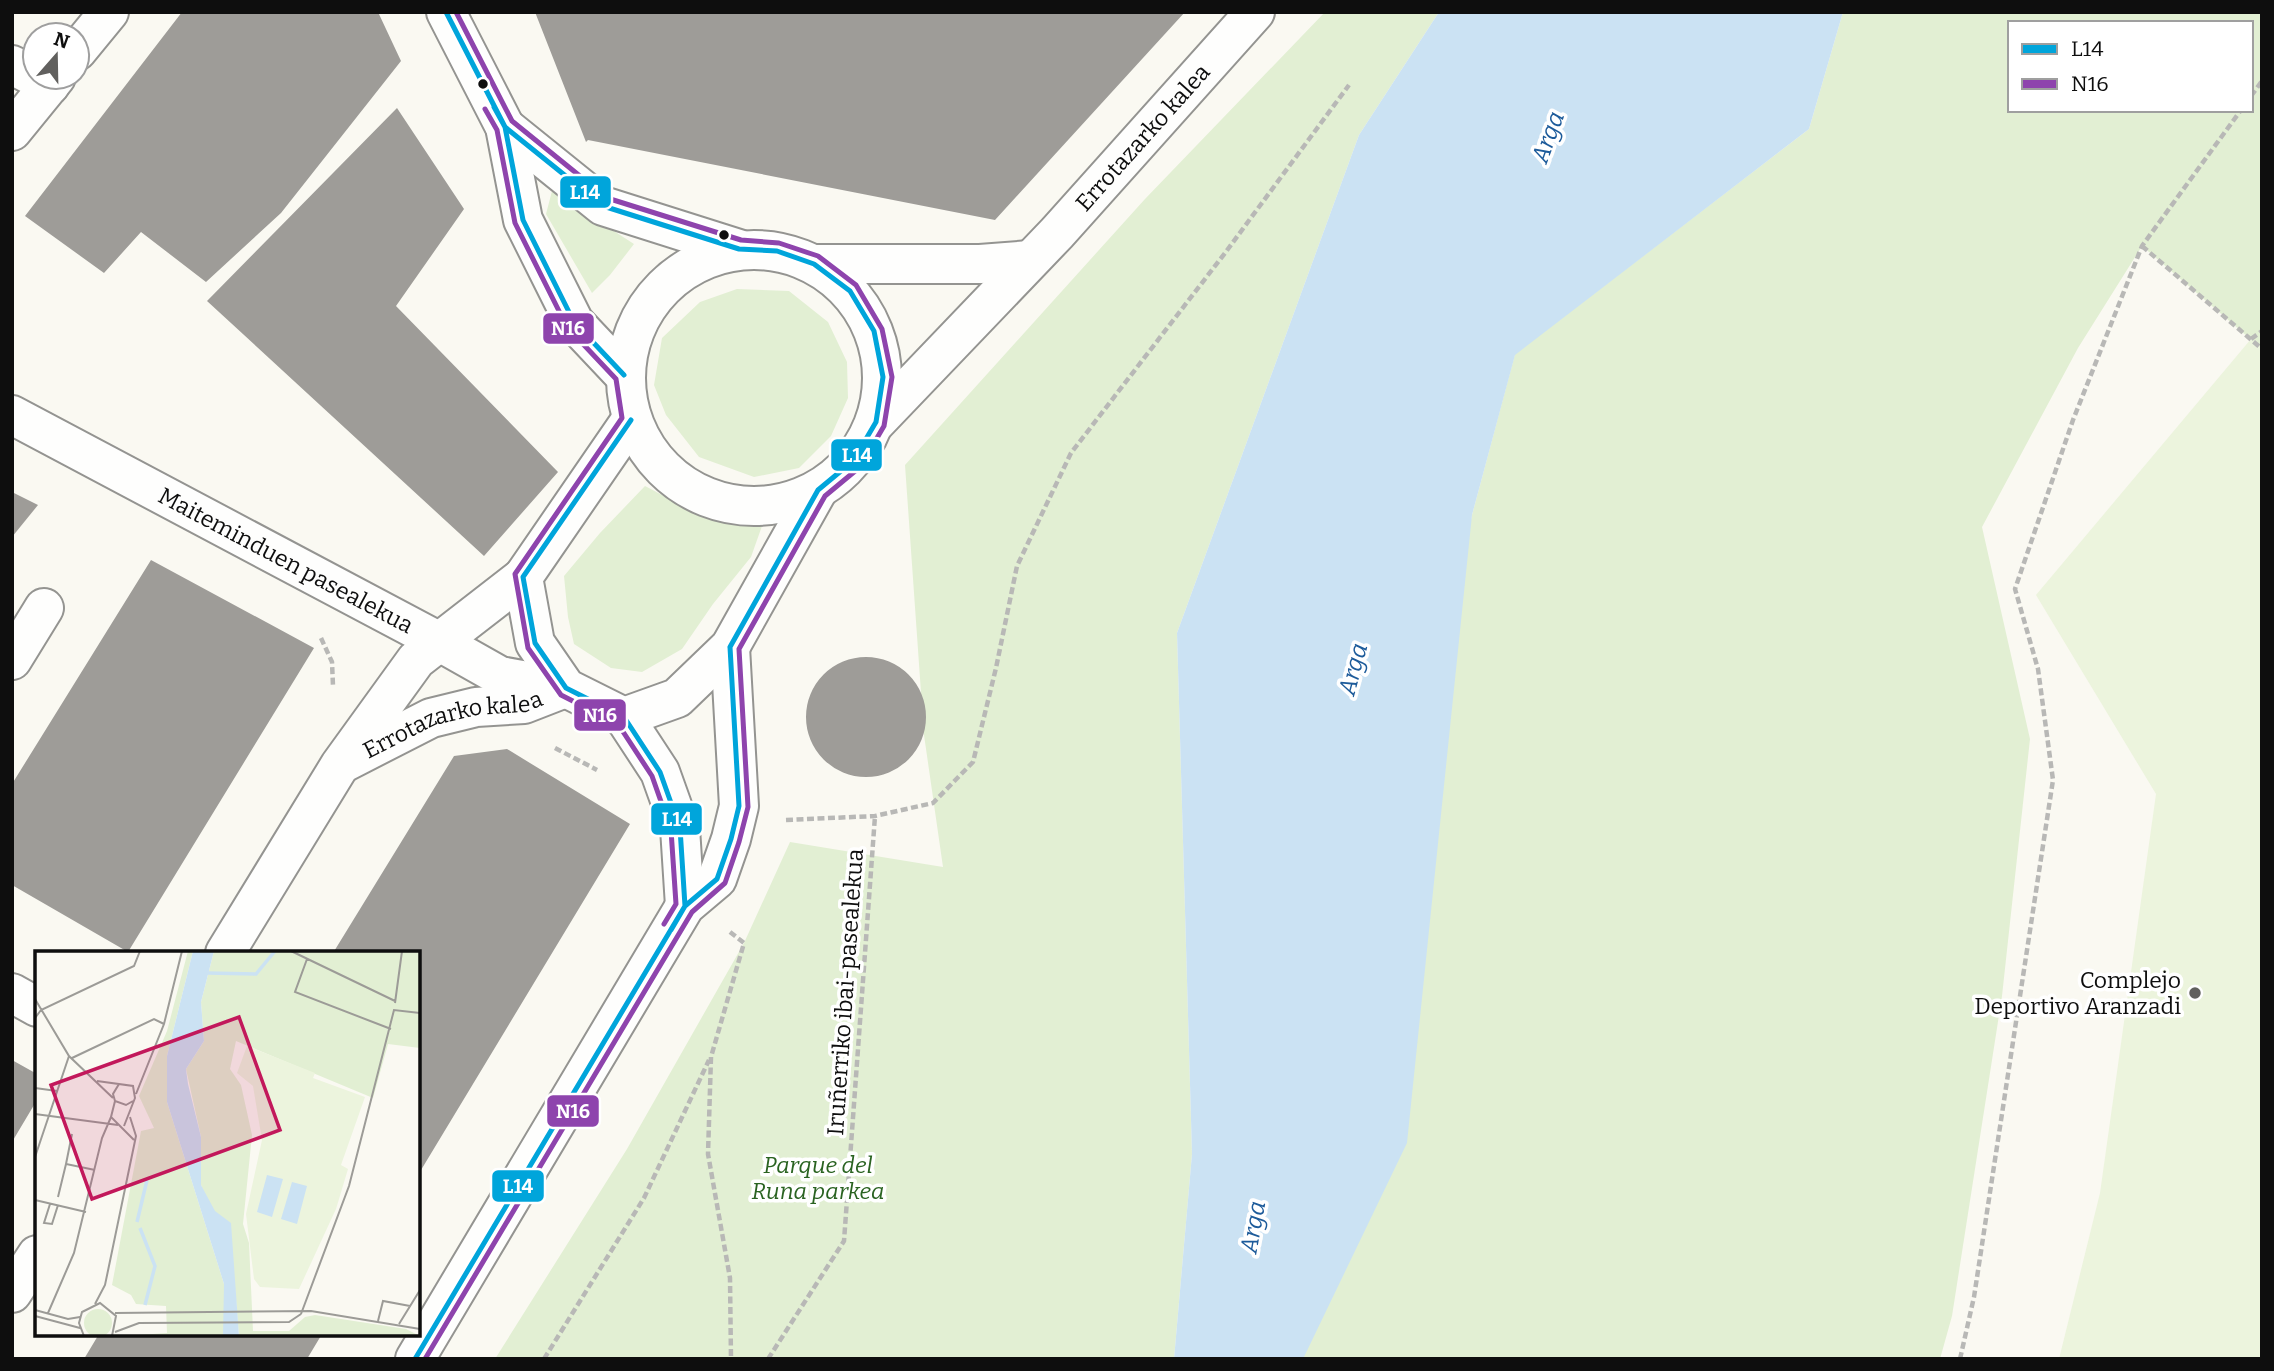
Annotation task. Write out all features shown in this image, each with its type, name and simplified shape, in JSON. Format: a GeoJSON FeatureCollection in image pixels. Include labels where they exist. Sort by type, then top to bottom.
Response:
{"type":"FeatureCollection","features":[{"type":"Feature","properties":{"kind":"street"},"geometry":{"type":"LineString","coordinates":[[91,34],[109,12]]}},
{"type":"Feature","properties":{"kind":"street"},"geometry":{"type":"LineString","coordinates":[[446,12],[505,127],[523,220],[574,322],[624,375]]}},
{"type":"Feature","properties":{"kind":"street","name":"Errotazarko kalea"},"geometry":{"type":"LineString","coordinates":[[876,422],[1057,233],[1255,12]]}},
{"type":"Feature","properties":{"kind":"street"},"geometry":{"type":"LineString","coordinates":[[12,131],[45,91]]}},
{"type":"Feature","properties":{"kind":"street"},"geometry":{"type":"LineString","coordinates":[[505,127],[603,206],[739,249],[777,250],[814,264],[850,291],[874,331],[883,377],[876,422],[853,461],[818,490],[775,505],[730,505],[688,489],[654,459],[631,420],[624,375],[633,329],[658,291],[694,263],[739,249]]}},
{"type":"Feature","properties":{"kind":"street"},"geometry":{"type":"LineString","coordinates":[[814,264],[979,264],[1030,260]]}},
{"type":"Feature","properties":{"kind":"street","name":"Maiteminduen pasealekua"},"geometry":{"type":"LineString","coordinates":[[12,415],[500,676],[566,688]]}},
{"type":"Feature","properties":{"kind":"street","name":"Errotazarko kalea"},"geometry":{"type":"LineString","coordinates":[[226,951],[340,765],[416,660],[523,577],[631,420]]}},
{"type":"Feature","properties":{"kind":"street"},"geometry":{"type":"LineString","coordinates":[[685,906],[680,828],[660,772],[624,717],[677,698],[730,647],[818,490]]}},
{"type":"Feature","properties":{"kind":"street","name":"Errotazarko kalea"},"geometry":{"type":"LineString","coordinates":[[523,577],[535,643],[566,688],[624,717]]}},
{"type":"Feature","properties":{"kind":"street"},"geometry":{"type":"LineString","coordinates":[[12,660],[44,608]]}},
{"type":"Feature","properties":{"kind":"street"},"geometry":{"type":"LineString","coordinates":[[415,1359],[685,906],[717,879],[732,839],[739,806],[730,647]]}},
{"type":"Feature","properties":{"kind":"street","name":"Errotazarko kalea"},"geometry":{"type":"LineString","coordinates":[[340,765],[431,718],[475,708],[524,704],[566,688]]}},
{"type":"Feature","properties":{"kind":"street"},"geometry":{"type":"LineString","coordinates":[[12,993],[35,1006]]}},
{"type":"Feature","properties":{"kind":"street"},"geometry":{"type":"LineString","coordinates":[[12,1293],[35,1258]]}},
{"type":"Feature","properties":{"kind":"path"},"geometry":{"type":"LineString","coordinates":[[784,820],[875,816],[933,803],[973,762],[1017,566],[1070,453],[1225,253],[1349,85]]}},
{"type":"Feature","properties":{"kind":"path"},"geometry":{"type":"LineString","coordinates":[[1960,1359],[1974,1297],[2053,780],[2038,669],[2015,589],[2073,420],[2142,246],[2240,112]]}},
{"type":"Feature","properties":{"kind":"path"},"geometry":{"type":"LineString","coordinates":[[2142,246],[2262,349]]}},
{"type":"Feature","properties":{"kind":"path"},"geometry":{"type":"LineString","coordinates":[[2251,339],[2262,331]]}},
{"type":"Feature","properties":{"kind":"path"},"geometry":{"type":"LineString","coordinates":[[319,635],[327,646],[332,662],[334,682],[330,692]]}},
{"type":"Feature","properties":{"kind":"path"},"geometry":{"type":"LineString","coordinates":[[546,744],[599,772]]}},
{"type":"Feature","properties":{"kind":"path","name":"Iruñerriko ibai-pasealekua"},"geometry":{"type":"LineString","coordinates":[[768,1359],[844,1241],[875,816]]}},
{"type":"Feature","properties":{"kind":"path"},"geometry":{"type":"LineString","coordinates":[[544,1359],[644,1198],[711,1057],[744,943],[731,933]]}},
{"type":"Feature","properties":{"kind":"path"},"geometry":{"type":"LineString","coordinates":[[711,1057],[708,1154],[730,1278],[731,1359]]}},
{"type":"Feature","properties":{"kind":"green space","name":"Parque del Runa parkea"},"geometry":{"type":"Polygon","coordinates":[[[1325,12],[1439,12],[1359,135],[1177,633],[1192,1154],[1174,1359],[495,1359],[627,1149],[744,943],[790,842],[943,867],[924,735],[905,465],[1145,199],[1325,12]]]}},
{"type":"Feature","properties":{"kind":"green space"},"geometry":{"type":"Polygon","coordinates":[[[1843,12],[2262,12],[2262,349],[2142,246],[2078,348],[1982,527],[2030,739],[2002,996],[1952,1316],[1940,1359],[1303,1359],[1472,515],[1515,354],[1809,129],[1843,12]]]}},
{"type":"Feature","properties":{"kind":"green space"},"geometry":{"type":"Polygon","coordinates":[[[552,191],[634,244],[592,293],[546,214],[552,191]]]}},
{"type":"Feature","properties":{"kind":"green space"},"geometry":{"type":"Polygon","coordinates":[[[737,289],[789,291],[828,322],[847,362],[848,398],[831,436],[799,468],[754,477],[699,457],[666,415],[654,385],[662,338],[700,302],[737,289]]]}},
{"type":"Feature","properties":{"kind":"green space","name":"Complejo Deportivo Aranzadi"},"geometry":{"type":"Polygon","coordinates":[[[2251,339],[2262,349],[2262,1359],[2059,1359],[2100,1193],[2156,794],[2036,595],[2251,339]]]}},
{"type":"Feature","properties":{"kind":"green space"},"geometry":{"type":"Polygon","coordinates":[[[645,486],[702,511],[762,526],[751,557],[713,604],[682,649],[642,672],[611,668],[574,644],[564,576],[645,486]]]}},
{"type":"Feature","properties":{"kind":"water","name":"Arga"},"geometry":{"type":"Polygon","coordinates":[[[1439,12],[1843,12],[1809,129],[1515,355],[1472,515],[1407,1143],[1303,1359],[1174,1359],[1192,1154],[1177,633],[1359,135],[1439,12]]]}},
{"type":"Feature","properties":{"kind":"building"},"geometry":{"type":"Polygon","coordinates":[[[182,12],[378,12],[401,61],[281,213],[206,282],[141,232],[104,273],[25,216],[182,12]]]}},
{"type":"Feature","properties":{"kind":"building"},"geometry":{"type":"Polygon","coordinates":[[[535,12],[1185,12],[995,220],[588,140],[586,142],[535,12]]]}},
{"type":"Feature","properties":{"kind":"building"},"geometry":{"type":"Polygon","coordinates":[[[397,108],[464,209],[396,306],[558,472],[484,556],[207,301],[397,108]]]}},
{"type":"Feature","properties":{"kind":"building"},"geometry":{"type":"Polygon","coordinates":[[[12,492],[38,505],[12,537],[12,492]]]}},
{"type":"Feature","properties":{"kind":"building"},"geometry":{"type":"Polygon","coordinates":[[[151,560],[314,648],[129,951],[12,885],[12,784],[151,560]]]}},
{"type":"Feature","properties":{"kind":"building"},"geometry":{"type":"Polygon","coordinates":[[[866,657],[889,661],[909,674],[922,694],[926,717],[922,740],[909,760],[889,773],[866,777],[843,773],[823,760],[810,740],[806,717],[810,694],[823,674],[843,661],[866,657]]]}},
{"type":"Feature","properties":{"kind":"building"},"geometry":{"type":"Polygon","coordinates":[[[507,749],[630,824],[420,1172],[420,951],[334,951],[454,756],[507,749]]]}},
{"type":"Feature","properties":{"kind":"building"},"geometry":{"type":"Polygon","coordinates":[[[12,1060],[35,1073],[35,1103],[12,1142],[12,1060]]]}},
{"type":"Feature","properties":{"kind":"building"},"geometry":{"type":"Polygon","coordinates":[[[98,1336],[321,1336],[307,1359],[84,1359],[98,1336]]]}},
{"type":"Feature","properties":{"kind":"transit line","name":"L14"},"geometry":{"type":"LineString","coordinates":[[446,12],[505,127],[603,206],[739,249],[777,251],[814,264],[850,291],[874,331],[883,377],[876,422],[853,461],[818,490],[730,647]]}},
{"type":"Feature","properties":{"kind":"transit line","name":"N16"},"geometry":{"type":"LineString","coordinates":[[425,1359],[692,912],[725,883],[748,807],[739,649],[825,496],[860,467],[884,426],[892,377],[882,329],[856,285],[818,256],[779,243],[741,240],[607,198],[512,121],[456,12]]}},
{"type":"Feature","properties":{"kind":"transit line","name":"L14"},"geometry":{"type":"LineString","coordinates":[[494,107],[505,127],[523,220],[574,322],[624,375]]}},
{"type":"Feature","properties":{"kind":"transit line","name":"N16"},"geometry":{"type":"LineString","coordinates":[[485,109],[497,130],[515,223],[567,327],[616,379],[622,418],[515,574],[528,648],[561,695],[618,724],[652,776],[671,830],[676,904],[664,924]]}},
{"type":"Feature","properties":{"kind":"transit line","name":"L14"},"geometry":{"type":"LineString","coordinates":[[624,717],[566,688],[535,643],[523,577],[631,420]]}},
{"type":"Feature","properties":{"kind":"transit line","name":"L14"},"geometry":{"type":"LineString","coordinates":[[415,1359],[685,906],[717,879],[739,806],[730,647]]}},
{"type":"Feature","properties":{"kind":"transit line","name":"L14"},"geometry":{"type":"LineString","coordinates":[[624,717],[660,772],[680,828],[685,906],[671,930]]}},
{"type":"Feature","properties":{"kind":"place","name":"Complejo Deportivo Aranzadi"},"geometry":{"type":"Point","coordinates":[2195,993]}}]}
